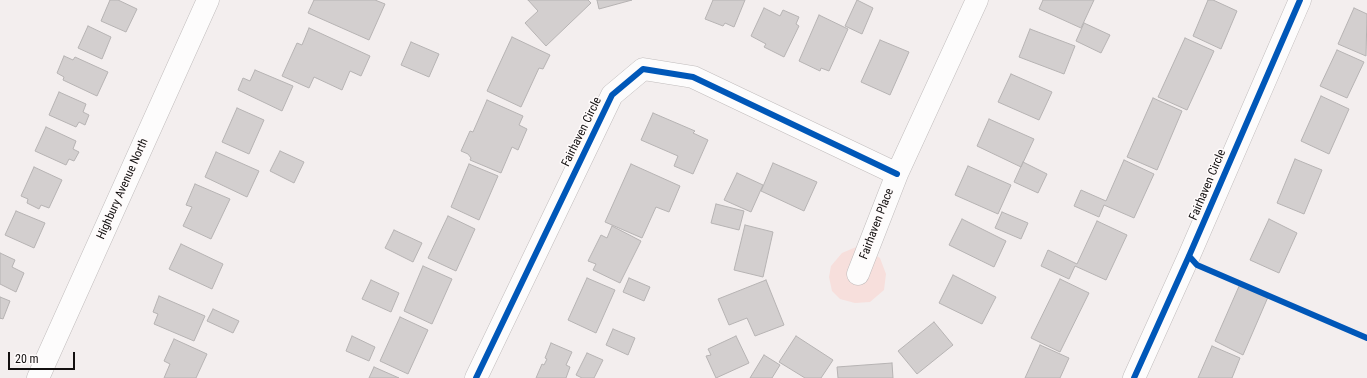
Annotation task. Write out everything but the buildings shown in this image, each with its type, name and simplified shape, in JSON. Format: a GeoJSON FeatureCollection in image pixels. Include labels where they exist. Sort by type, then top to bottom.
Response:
{"type":"FeatureCollection","features":[{"type":"Feature","properties":{"kind":"street","name":"Highbury Avenue North"},"geometry":{"type":"LineString","coordinates":[[38,378],[208,0]]}},
{"type":"Feature","properties":{"kind":"street"},"geometry":{"type":"LineString","coordinates":[[897,174],[976,0]]}},
{"type":"Feature","properties":{"kind":"street","name":"Fairhaven Circle"},"geometry":{"type":"LineString","coordinates":[[1134,378],[1190,256],[1300,0]]}},
{"type":"Feature","properties":{"kind":"street","name":"Fairhaven Circle"},"geometry":{"type":"LineString","coordinates":[[476,378],[612,95],[643,68],[693,77],[897,174]]}},
{"type":"Feature","properties":{"kind":"street","name":"Fairhaven Place"},"geometry":{"type":"LineString","coordinates":[[858,274],[897,174]]}},
{"type":"Feature","properties":{"kind":"path"},"geometry":{"type":"LineString","coordinates":[[1190,256],[1197,265],[1367,338]]}},
{"type":"Feature","properties":{"kind":"shaded area"},"geometry":{"type":"Polygon","coordinates":[[[856,247],[866,249],[880,258],[886,274],[884,290],[870,302],[855,303],[840,299],[832,291],[829,277],[831,266],[842,253],[856,247]]]}},
{"type":"Feature","properties":{"kind":"cycle path"},"geometry":{"type":"LineString","coordinates":[[1134,378],[1189,256],[1300,0]]}},
{"type":"Feature","properties":{"kind":"cycle path"},"geometry":{"type":"LineString","coordinates":[[476,378],[612,95],[643,69],[693,77],[897,174]]}},
{"type":"Feature","properties":{"kind":"cycle path"},"geometry":{"type":"LineString","coordinates":[[1189,256],[1197,265],[1367,338]]}}]}
